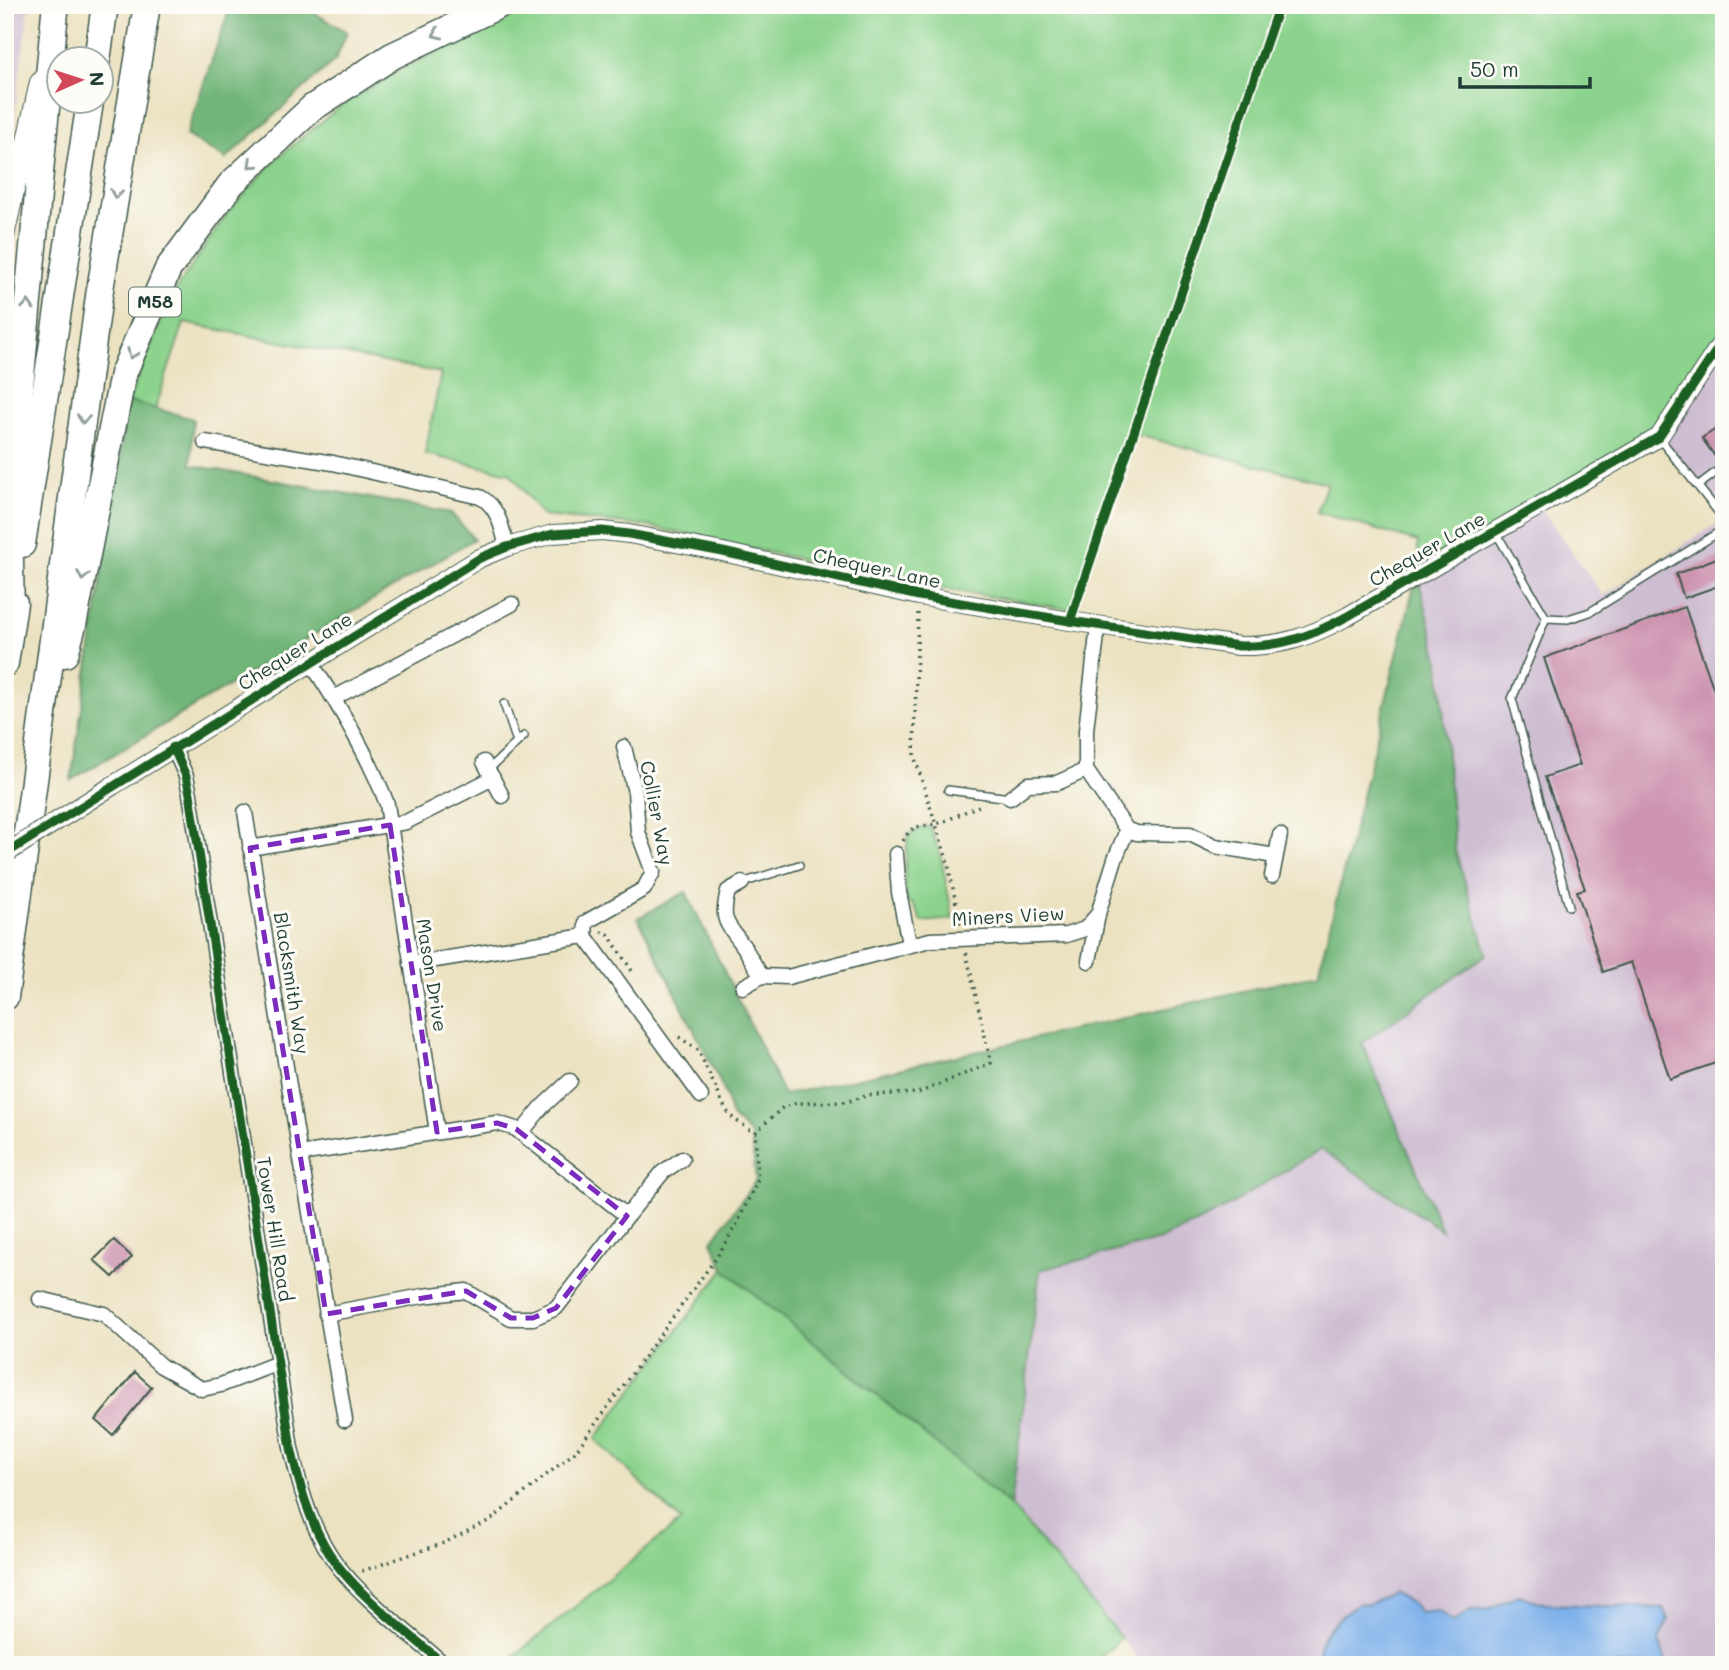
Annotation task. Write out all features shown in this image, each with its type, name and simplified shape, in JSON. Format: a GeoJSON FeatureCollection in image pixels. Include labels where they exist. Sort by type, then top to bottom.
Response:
{"type":"FeatureCollection","features":[{"type":"Feature","properties":{"kind":"highway"},"geometry":{"type":"LineString","coordinates":[[99,46],[105,5]]}},
{"type":"Feature","properties":{"kind":"highway","name":"M58"},"geometry":{"type":"LineString","coordinates":[[5,997],[99,296],[146,5]]}},
{"type":"Feature","properties":{"kind":"highway","name":"M58"},"geometry":{"type":"LineString","coordinates":[[122,158],[157,41],[163,5]]}},
{"type":"Feature","properties":{"kind":"highway","name":"M58"},"geometry":{"type":"LineString","coordinates":[[38,751],[73,625],[123,374],[169,270],[230,184],[312,108],[392,56],[499,5]]}},
{"type":"Feature","properties":{"kind":"highway"},"geometry":{"type":"LineString","coordinates":[[12,618],[9,504],[55,12]]}},
{"type":"Feature","properties":{"kind":"highway"},"geometry":{"type":"LineString","coordinates":[[5,663],[88,116]]}},
{"type":"Feature","properties":{"kind":"street"},"geometry":{"type":"LineString","coordinates":[[5,236],[55,12]]}},
{"type":"Feature","properties":{"kind":"street","name":"Chequer Lane"},"geometry":{"type":"LineString","coordinates":[[5,854],[480,558],[553,534],[602,531],[629,534],[919,596],[1098,626],[1240,646],[1288,643],[1318,632],[1659,437],[1724,339]]}},
{"type":"Feature","properties":{"kind":"street"},"geometry":{"type":"LineString","coordinates":[[205,442],[333,463],[480,496],[492,505],[507,547]]}},
{"type":"Feature","properties":{"kind":"street"},"geometry":{"type":"LineString","coordinates":[[334,698],[512,604]]}},
{"type":"Feature","properties":{"kind":"street"},"geometry":{"type":"LineString","coordinates":[[1098,626],[1086,730],[1086,770],[1127,831],[1190,834],[1215,846],[1275,856]]}},
{"type":"Feature","properties":{"kind":"street","name":"Mason Drive"},"geometry":{"type":"LineString","coordinates":[[311,663],[334,698],[387,804],[437,1132]]}},
{"type":"Feature","properties":{"kind":"street","name":"Tower Hill Road"},"geometry":{"type":"LineString","coordinates":[[173,747],[186,776],[190,794],[291,1448],[299,1485],[312,1522],[329,1554],[346,1576],[445,1665]]}},
{"type":"Feature","properties":{"kind":"street","name":"Collier Way"},"geometry":{"type":"LineString","coordinates":[[585,936],[586,922],[644,889],[653,872],[638,832],[635,792],[624,747]]}},
{"type":"Feature","properties":{"kind":"street"},"geometry":{"type":"LineString","coordinates":[[250,848],[390,825],[421,817],[488,770],[502,796]]}},
{"type":"Feature","properties":{"kind":"street"},"geometry":{"type":"LineString","coordinates":[[1007,797],[1028,784],[1057,783],[1086,770]]}},
{"type":"Feature","properties":{"kind":"street","name":"Blacksmith Way"},"geometry":{"type":"LineString","coordinates":[[245,812],[300,1154]]}},
{"type":"Feature","properties":{"kind":"street"},"geometry":{"type":"LineString","coordinates":[[1089,961],[1098,914],[1127,831]]}},
{"type":"Feature","properties":{"kind":"street"},"geometry":{"type":"LineString","coordinates":[[1272,876],[1279,835]]}},
{"type":"Feature","properties":{"kind":"street"},"geometry":{"type":"LineString","coordinates":[[896,854],[899,892],[909,944]]}},
{"type":"Feature","properties":{"kind":"street"},"geometry":{"type":"LineString","coordinates":[[742,884],[728,891],[724,912],[726,924],[762,976],[743,987]]}},
{"type":"Feature","properties":{"kind":"street","name":"Miners View"},"geometry":{"type":"LineString","coordinates":[[762,976],[788,976],[930,940],[1066,935],[1085,929],[1098,914]]}},
{"type":"Feature","properties":{"kind":"street"},"geometry":{"type":"LineString","coordinates":[[411,964],[585,936],[701,1096]]}},
{"type":"Feature","properties":{"kind":"street"},"geometry":{"type":"LineString","coordinates":[[521,1133],[542,1107],[570,1081]]}},
{"type":"Feature","properties":{"kind":"street"},"geometry":{"type":"LineString","coordinates":[[345,1420],[300,1154],[498,1123],[521,1133],[627,1216]]}},
{"type":"Feature","properties":{"kind":"street"},"geometry":{"type":"LineString","coordinates":[[326,1314],[423,1296],[466,1292],[511,1318],[533,1318],[556,1308],[663,1172],[682,1159]]}},
{"type":"Feature","properties":{"kind":"street"},"geometry":{"type":"LineString","coordinates":[[40,1299],[104,1314],[161,1366],[202,1389],[221,1385],[278,1363]]}},
{"type":"Feature","properties":{"kind":"lane"},"geometry":{"type":"LineString","coordinates":[[1659,437],[1724,519]]}},
{"type":"Feature","properties":{"kind":"lane"},"geometry":{"type":"LineString","coordinates":[[1699,485],[1724,466]]}},
{"type":"Feature","properties":{"kind":"lane"},"geometry":{"type":"LineString","coordinates":[[1546,618],[1568,619],[1590,612],[1724,529]]}},
{"type":"Feature","properties":{"kind":"lane"},"geometry":{"type":"LineString","coordinates":[[1494,530],[1546,618]]}},
{"type":"Feature","properties":{"kind":"lane"},"geometry":{"type":"LineString","coordinates":[[1546,618],[1513,699],[1569,906]]}},
{"type":"Feature","properties":{"kind":"lane"},"geometry":{"type":"LineString","coordinates":[[504,704],[517,743]]}},
{"type":"Feature","properties":{"kind":"lane"},"geometry":{"type":"LineString","coordinates":[[488,770],[524,736]]}},
{"type":"Feature","properties":{"kind":"lane"},"geometry":{"type":"LineString","coordinates":[[948,790],[1007,797]]}},
{"type":"Feature","properties":{"kind":"lane"},"geometry":{"type":"LineString","coordinates":[[742,884],[799,865]]}},
{"type":"Feature","properties":{"kind":"path"},"geometry":{"type":"LineString","coordinates":[[346,1576],[444,1544],[492,1519],[575,1452],[716,1258],[737,1224],[758,1179],[755,1133],[783,1107],[797,1103],[845,1102],[870,1095],[918,1093],[990,1063],[948,863],[914,755],[919,596]]}},
{"type":"Feature","properties":{"kind":"path"},"geometry":{"type":"LineString","coordinates":[[896,854],[908,832],[917,826],[936,824],[1007,797]]}},
{"type":"Feature","properties":{"kind":"highlighted area"},"geometry":{"type":"Polygon","coordinates":[[[390,825],[437,1132],[497,1123],[516,1129],[627,1216],[556,1308],[533,1318],[511,1318],[466,1291],[326,1314],[250,848],[390,825]]]}},
{"type":"Feature","properties":{"kind":"shaded area"},"geometry":{"type":"Polygon","coordinates":[[[5,5],[29,5],[5,183],[5,5]]]}},
{"type":"Feature","properties":{"kind":"shaded area"},"geometry":{"type":"Polygon","coordinates":[[[1724,339],[1724,1665],[1143,1665],[1011,1506],[1040,1270],[1160,1240],[1321,1149],[1441,1229],[1362,1042],[1487,954],[1455,850],[1439,660],[1417,574],[1539,505],[1603,596],[1723,520],[1659,437],[1724,339]]]}},
{"type":"Feature","properties":{"kind":"green space"},"geometry":{"type":"Polygon","coordinates":[[[231,5],[301,5],[347,32],[336,59],[226,159],[186,135],[231,5]]]}},
{"type":"Feature","properties":{"kind":"green space"},"geometry":{"type":"Polygon","coordinates":[[[537,5],[1724,5],[1724,339],[1659,437],[1417,574],[1418,542],[1317,512],[1327,483],[1133,434],[1073,610],[920,585],[647,526],[543,516],[510,473],[425,454],[441,373],[184,323],[155,409],[128,401],[171,297],[228,212],[275,160],[343,104],[403,68],[537,5]]]}},
{"type":"Feature","properties":{"kind":"green space"},"geometry":{"type":"Polygon","coordinates":[[[128,401],[193,419],[191,465],[451,513],[474,539],[71,780],[128,401]]]}},
{"type":"Feature","properties":{"kind":"green space"},"geometry":{"type":"Polygon","coordinates":[[[1417,574],[1439,660],[1455,850],[1487,954],[1362,1043],[1442,1230],[1321,1149],[1220,1211],[1160,1240],[1040,1270],[1011,1506],[724,1269],[712,1241],[756,1180],[751,1135],[732,1117],[723,1088],[638,918],[686,892],[784,1095],[1318,974],[1417,574]]]}},
{"type":"Feature","properties":{"kind":"green space"},"geometry":{"type":"Polygon","coordinates":[[[926,826],[931,829],[941,857],[953,919],[922,922],[913,904],[908,903],[904,882],[908,835],[926,826]]]}},
{"type":"Feature","properties":{"kind":"green space"},"geometry":{"type":"Polygon","coordinates":[[[724,1269],[1011,1506],[1121,1638],[1093,1665],[503,1665],[681,1521],[595,1439],[724,1269]]]}},
{"type":"Feature","properties":{"kind":"water"},"geometry":{"type":"Polygon","coordinates":[[[1392,1593],[1415,1605],[1420,1613],[1438,1611],[1453,1622],[1471,1610],[1487,1610],[1518,1595],[1546,1604],[1663,1608],[1668,1620],[1659,1640],[1667,1665],[1324,1665],[1319,1653],[1320,1642],[1334,1623],[1359,1603],[1368,1605],[1392,1593]]]}},
{"type":"Feature","properties":{"kind":"building"},"geometry":{"type":"Polygon","coordinates":[[[1724,424],[1724,460],[1719,462],[1702,438],[1724,424]]]}},
{"type":"Feature","properties":{"kind":"building"},"geometry":{"type":"Polygon","coordinates":[[[1724,555],[1724,584],[1684,598],[1676,574],[1724,555]]]}},
{"type":"Feature","properties":{"kind":"building"},"geometry":{"type":"Polygon","coordinates":[[[1685,607],[1724,719],[1724,1060],[1670,1079],[1631,962],[1603,972],[1577,891],[1585,889],[1545,777],[1580,765],[1544,658],[1685,607]]]}},
{"type":"Feature","properties":{"kind":"building"},"geometry":{"type":"Polygon","coordinates":[[[114,1240],[132,1257],[113,1277],[94,1260],[114,1240]]]}},
{"type":"Feature","properties":{"kind":"building"},"geometry":{"type":"Polygon","coordinates":[[[135,1372],[152,1387],[113,1435],[96,1420],[135,1372]]]}},
{"type":"Feature","properties":{"kind":"cycle path"},"geometry":{"type":"LineString","coordinates":[[1070,621],[1279,5]]}},
{"type":"Feature","properties":{"kind":"cycle path"},"geometry":{"type":"LineString","coordinates":[[5,854],[480,558],[553,534],[602,531],[629,534],[919,596],[1239,646],[1269,645],[1296,639],[1348,616],[1659,437],[1724,339]]}},
{"type":"Feature","properties":{"kind":"cycle path"},"geometry":{"type":"LineString","coordinates":[[173,747],[186,776],[190,794],[291,1448],[301,1489],[316,1528],[339,1568],[367,1597],[445,1665]]}}]}
